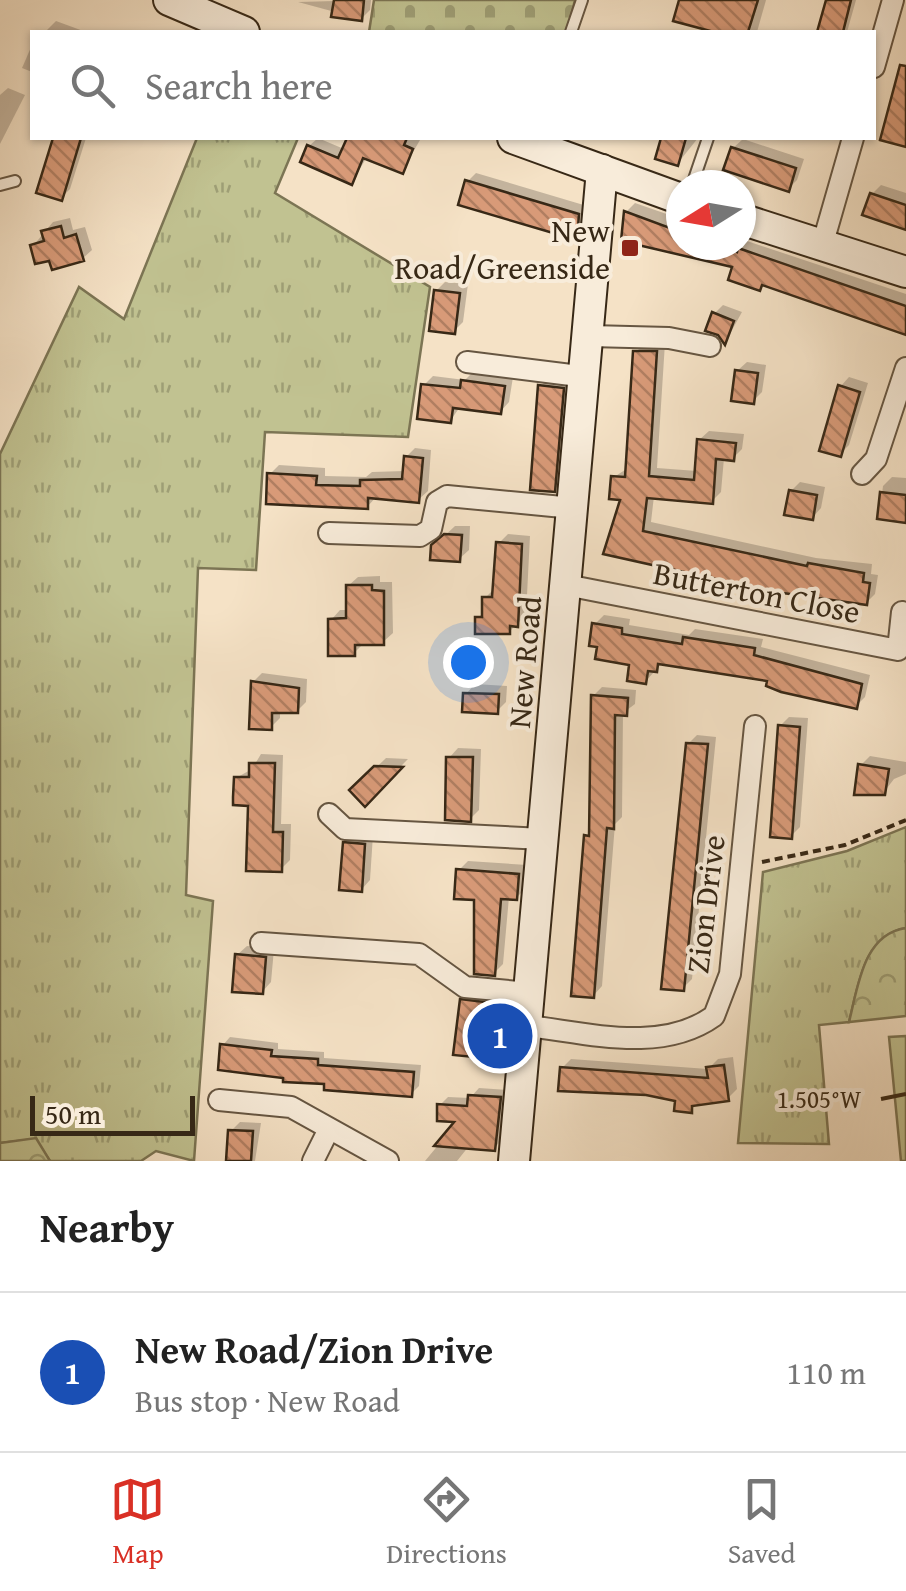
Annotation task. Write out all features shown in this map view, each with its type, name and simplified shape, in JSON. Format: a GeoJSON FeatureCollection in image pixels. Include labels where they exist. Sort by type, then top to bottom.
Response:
{"type":"FeatureCollection","features":[{"type":"Feature","properties":{"kind":"street"},"geometry":{"type":"LineString","coordinates":[[169,0],[239,30]]}},
{"type":"Feature","properties":{"kind":"street"},"geometry":{"type":"LineString","coordinates":[[876,59],[893,0]]}},
{"type":"Feature","properties":{"kind":"street"},"geometry":{"type":"LineString","coordinates":[[529,140],[666,193]]}},
{"type":"Feature","properties":{"kind":"street"},"geometry":{"type":"LineString","coordinates":[[822,246],[852,140]]}},
{"type":"Feature","properties":{"kind":"street","name":"New Road"},"geometry":{"type":"LineString","coordinates":[[514,1161],[602,170]]}},
{"type":"Feature","properties":{"kind":"street"},"geometry":{"type":"LineString","coordinates":[[756,224],[906,272]]}},
{"type":"Feature","properties":{"kind":"street"},"geometry":{"type":"LineString","coordinates":[[590,336],[668,338],[710,346]]}},
{"type":"Feature","properties":{"kind":"street"},"geometry":{"type":"LineString","coordinates":[[467,362],[586,377]]}},
{"type":"Feature","properties":{"kind":"street"},"geometry":{"type":"LineString","coordinates":[[862,474],[876,460],[906,368]]}},
{"type":"Feature","properties":{"kind":"street"},"geometry":{"type":"LineString","coordinates":[[329,533],[420,536],[431,529],[437,502],[447,496],[573,508]]}},
{"type":"Feature","properties":{"kind":"street","name":"Butterton Close"},"geometry":{"type":"LineString","coordinates":[[566,585],[898,650],[902,612]]}},
{"type":"Feature","properties":{"kind":"street","name":"Zion Drive"},"geometry":{"type":"LineString","coordinates":[[528,1026],[650,1040],[677,1035],[714,1016],[730,974],[754,726]]}},
{"type":"Feature","properties":{"kind":"street"},"geometry":{"type":"LineString","coordinates":[[329,814],[345,829],[543,839]]}},
{"type":"Feature","properties":{"kind":"street"},"geometry":{"type":"LineString","coordinates":[[261,943],[419,954],[465,987],[530,994]]}},
{"type":"Feature","properties":{"kind":"street"},"geometry":{"type":"LineString","coordinates":[[220,1100],[291,1107],[388,1161]]}},
{"type":"Feature","properties":{"kind":"street"},"geometry":{"type":"LineString","coordinates":[[312,1161],[329,1129]]}},
{"type":"Feature","properties":{"kind":"lane"},"geometry":{"type":"LineString","coordinates":[[573,30],[582,0]]}},
{"type":"Feature","properties":{"kind":"lane"},"geometry":{"type":"LineString","coordinates":[[697,170],[707,140]]}},
{"type":"Feature","properties":{"kind":"lane"},"geometry":{"type":"LineString","coordinates":[[0,185],[15,182]]}},
{"type":"Feature","properties":{"kind":"path"},"geometry":{"type":"LineString","coordinates":[[742,864],[828,849],[906,820]]}},
{"type":"Feature","properties":{"kind":"green space"},"geometry":{"type":"Polygon","coordinates":[[[374,0],[575,0],[568,30],[369,30],[374,0]]]}},
{"type":"Feature","properties":{"kind":"green space"},"geometry":{"type":"Polygon","coordinates":[[[196,140],[297,140],[275,193],[430,287],[408,437],[265,432],[256,570],[198,568],[186,895],[213,901],[194,1161],[156,1151],[141,1161],[50,1161],[35,1139],[0,1143],[0,454],[79,287],[124,319],[196,140]]]}},
{"type":"Feature","properties":{"kind":"green space"},"geometry":{"type":"Polygon","coordinates":[[[906,827],[906,928],[880,941],[871,952],[849,1022],[819,1025],[829,1144],[738,1143],[763,872],[847,851],[906,827]]]}},
{"type":"Feature","properties":{"kind":"green space"},"geometry":{"type":"Polygon","coordinates":[[[906,928],[906,1016],[849,1022],[871,951],[892,932],[906,928]]]}},
{"type":"Feature","properties":{"kind":"green space"},"geometry":{"type":"Polygon","coordinates":[[[906,1036],[906,1161],[901,1161],[889,1037],[906,1036]]]}},
{"type":"Feature","properties":{"kind":"green space"},"geometry":{"type":"Polygon","coordinates":[[[36,1138],[50,1161],[0,1161],[0,1143],[36,1138]]]}},
{"type":"Feature","properties":{"kind":"building"},"geometry":{"type":"Polygon","coordinates":[[[334,0],[364,0],[362,21],[331,17],[334,0]]]}},
{"type":"Feature","properties":{"kind":"building"},"geometry":{"type":"Polygon","coordinates":[[[679,0],[758,0],[749,30],[707,30],[673,21],[679,0]]]}},
{"type":"Feature","properties":{"kind":"building"},"geometry":{"type":"Polygon","coordinates":[[[826,0],[851,0],[844,30],[818,30],[826,0]]]}},
{"type":"Feature","properties":{"kind":"building"},"geometry":{"type":"Polygon","coordinates":[[[900,65],[906,66],[906,147],[880,140],[900,65]]]}},
{"type":"Feature","properties":{"kind":"building"},"geometry":{"type":"Polygon","coordinates":[[[52,140],[80,140],[62,201],[36,193],[52,140]]]}},
{"type":"Feature","properties":{"kind":"building"},"geometry":{"type":"Polygon","coordinates":[[[346,140],[406,140],[404,145],[413,149],[403,174],[363,158],[352,185],[300,162],[307,145],[338,158],[346,140]]]}},
{"type":"Feature","properties":{"kind":"building"},"geometry":{"type":"Polygon","coordinates":[[[660,140],[685,140],[678,166],[655,159],[660,140]]]}},
{"type":"Feature","properties":{"kind":"building"},"geometry":{"type":"Polygon","coordinates":[[[731,147],[796,168],[789,192],[756,181],[756,170],[723,170],[731,147]]]}},
{"type":"Feature","properties":{"kind":"building"},"geometry":{"type":"Polygon","coordinates":[[[465,180],[579,214],[577,240],[458,205],[465,180]]]}},
{"type":"Feature","properties":{"kind":"building"},"geometry":{"type":"Polygon","coordinates":[[[870,193],[906,205],[906,230],[862,215],[870,193]]]}},
{"type":"Feature","properties":{"kind":"building"},"geometry":{"type":"Polygon","coordinates":[[[624,211],[666,226],[666,252],[621,241],[624,211]]]}},
{"type":"Feature","properties":{"kind":"building"},"geometry":{"type":"Polygon","coordinates":[[[61,226],[64,238],[76,234],[84,261],[52,270],[49,261],[35,264],[30,245],[44,241],[41,231],[61,226]]]}},
{"type":"Feature","properties":{"kind":"building"},"geometry":{"type":"Polygon","coordinates":[[[756,254],[906,306],[906,335],[762,285],[760,291],[728,280],[732,267],[702,260],[756,260],[756,254]]]}},
{"type":"Feature","properties":{"kind":"building"},"geometry":{"type":"Polygon","coordinates":[[[434,290],[460,293],[455,334],[429,331],[434,290]]]}},
{"type":"Feature","properties":{"kind":"building"},"geometry":{"type":"Polygon","coordinates":[[[712,312],[734,321],[725,345],[718,335],[705,331],[712,312]]]}},
{"type":"Feature","properties":{"kind":"building"},"geometry":{"type":"Polygon","coordinates":[[[633,351],[657,351],[649,476],[694,480],[697,439],[736,443],[734,461],[716,459],[713,504],[647,498],[643,531],[807,566],[808,563],[864,573],[863,582],[870,583],[867,605],[769,591],[603,554],[620,500],[609,499],[611,476],[625,477],[633,351]]]}},
{"type":"Feature","properties":{"kind":"building"},"geometry":{"type":"Polygon","coordinates":[[[735,370],[758,373],[754,404],[731,401],[735,370]]]}},
{"type":"Feature","properties":{"kind":"building"},"geometry":{"type":"Polygon","coordinates":[[[461,380],[505,386],[501,414],[453,408],[451,423],[417,419],[421,384],[460,388],[461,380]]]}},
{"type":"Feature","properties":{"kind":"building"},"geometry":{"type":"Polygon","coordinates":[[[538,385],[564,388],[555,492],[530,490],[538,385]]]}},
{"type":"Feature","properties":{"kind":"building"},"geometry":{"type":"Polygon","coordinates":[[[838,385],[860,392],[841,457],[819,451],[838,385]]]}},
{"type":"Feature","properties":{"kind":"building"},"geometry":{"type":"Polygon","coordinates":[[[404,456],[423,458],[419,503],[368,498],[368,509],[266,504],[267,473],[317,476],[316,485],[360,486],[360,480],[402,479],[404,456]]]}},
{"type":"Feature","properties":{"kind":"building"},"geometry":{"type":"Polygon","coordinates":[[[789,490],[817,495],[813,520],[784,515],[789,490]]]}},
{"type":"Feature","properties":{"kind":"building"},"geometry":{"type":"Polygon","coordinates":[[[880,492],[906,495],[906,523],[877,519],[880,492]]]}},
{"type":"Feature","properties":{"kind":"building"},"geometry":{"type":"Polygon","coordinates":[[[444,534],[462,535],[460,562],[430,560],[431,545],[444,534]]]}},
{"type":"Feature","properties":{"kind":"building"},"geometry":{"type":"Polygon","coordinates":[[[496,542],[522,544],[518,627],[510,626],[510,634],[475,634],[475,617],[482,617],[482,597],[492,597],[496,542]]]}},
{"type":"Feature","properties":{"kind":"building"},"geometry":{"type":"Polygon","coordinates":[[[346,585],[372,585],[372,590],[384,591],[384,645],[355,645],[355,656],[328,656],[328,619],[346,618],[346,585]]]}},
{"type":"Feature","properties":{"kind":"building"},"geometry":{"type":"Polygon","coordinates":[[[592,623],[622,628],[622,634],[682,644],[683,637],[755,648],[754,655],[862,684],[857,709],[781,692],[766,686],[767,681],[658,664],[657,672],[648,671],[646,684],[627,681],[629,665],[595,659],[597,647],[589,646],[592,623]]]}},
{"type":"Feature","properties":{"kind":"building"},"geometry":{"type":"Polygon","coordinates":[[[251,681],[299,688],[298,713],[272,713],[272,730],[249,729],[251,681]]]}},
{"type":"Feature","properties":{"kind":"building"},"geometry":{"type":"Polygon","coordinates":[[[463,693],[499,694],[498,714],[462,712],[463,693]]]}},
{"type":"Feature","properties":{"kind":"building"},"geometry":{"type":"Polygon","coordinates":[[[591,695],[628,698],[627,716],[615,715],[614,829],[607,828],[594,998],[571,996],[584,835],[589,836],[591,695]]]}},
{"type":"Feature","properties":{"kind":"building"},"geometry":{"type":"Polygon","coordinates":[[[778,725],[800,727],[792,839],[770,837],[778,725]]]}},
{"type":"Feature","properties":{"kind":"building"},"geometry":{"type":"Polygon","coordinates":[[[686,743],[708,744],[684,991],[661,989],[686,743]]]}},
{"type":"Feature","properties":{"kind":"building"},"geometry":{"type":"Polygon","coordinates":[[[446,757],[473,757],[471,822],[445,820],[446,757]]]}},
{"type":"Feature","properties":{"kind":"building"},"geometry":{"type":"Polygon","coordinates":[[[249,763],[275,763],[273,832],[283,832],[282,872],[246,871],[248,806],[233,805],[233,797],[234,777],[249,777],[249,763]]]}},
{"type":"Feature","properties":{"kind":"building"},"geometry":{"type":"Polygon","coordinates":[[[858,764],[889,769],[885,795],[854,795],[858,764]]]}},
{"type":"Feature","properties":{"kind":"building"},"geometry":{"type":"Polygon","coordinates":[[[374,766],[403,767],[365,807],[349,790],[374,766]]]}},
{"type":"Feature","properties":{"kind":"building"},"geometry":{"type":"Polygon","coordinates":[[[343,842],[365,844],[362,892],[339,890],[343,842]]]}},
{"type":"Feature","properties":{"kind":"building"},"geometry":{"type":"Polygon","coordinates":[[[456,869],[519,874],[517,900],[501,899],[495,976],[474,974],[474,900],[454,899],[456,869]]]}},
{"type":"Feature","properties":{"kind":"building"},"geometry":{"type":"Polygon","coordinates":[[[235,954],[266,957],[263,994],[232,992],[235,954]]]}},
{"type":"Feature","properties":{"kind":"building"},"geometry":{"type":"Polygon","coordinates":[[[460,999],[493,1003],[484,1058],[453,1055],[460,999]]]}},
{"type":"Feature","properties":{"kind":"building"},"geometry":{"type":"Polygon","coordinates":[[[220,1044],[272,1050],[271,1056],[318,1059],[318,1065],[414,1072],[412,1097],[324,1090],[324,1084],[283,1082],[283,1078],[218,1070],[220,1044]]]}},
{"type":"Feature","properties":{"kind":"building"},"geometry":{"type":"Polygon","coordinates":[[[724,1065],[729,1101],[692,1106],[692,1113],[674,1111],[675,1101],[646,1095],[558,1091],[560,1067],[708,1078],[706,1067],[724,1065]]]}},
{"type":"Feature","properties":{"kind":"building"},"geometry":{"type":"Polygon","coordinates":[[[468,1095],[501,1097],[495,1151],[434,1146],[454,1122],[437,1121],[437,1104],[467,1106],[468,1095]]]}},
{"type":"Feature","properties":{"kind":"building"},"geometry":{"type":"Polygon","coordinates":[[[228,1130],[253,1131],[251,1161],[226,1161],[228,1130]]]}},
{"type":"Feature","properties":{"kind":"place","name":"New Road/Greenside"},"geometry":{"type":"Point","coordinates":[630,248]}},
{"type":"Feature","properties":{"kind":"place","name":"New Road/Zion Drive"},"geometry":{"type":"Point","coordinates":[500,1036]}}]}
